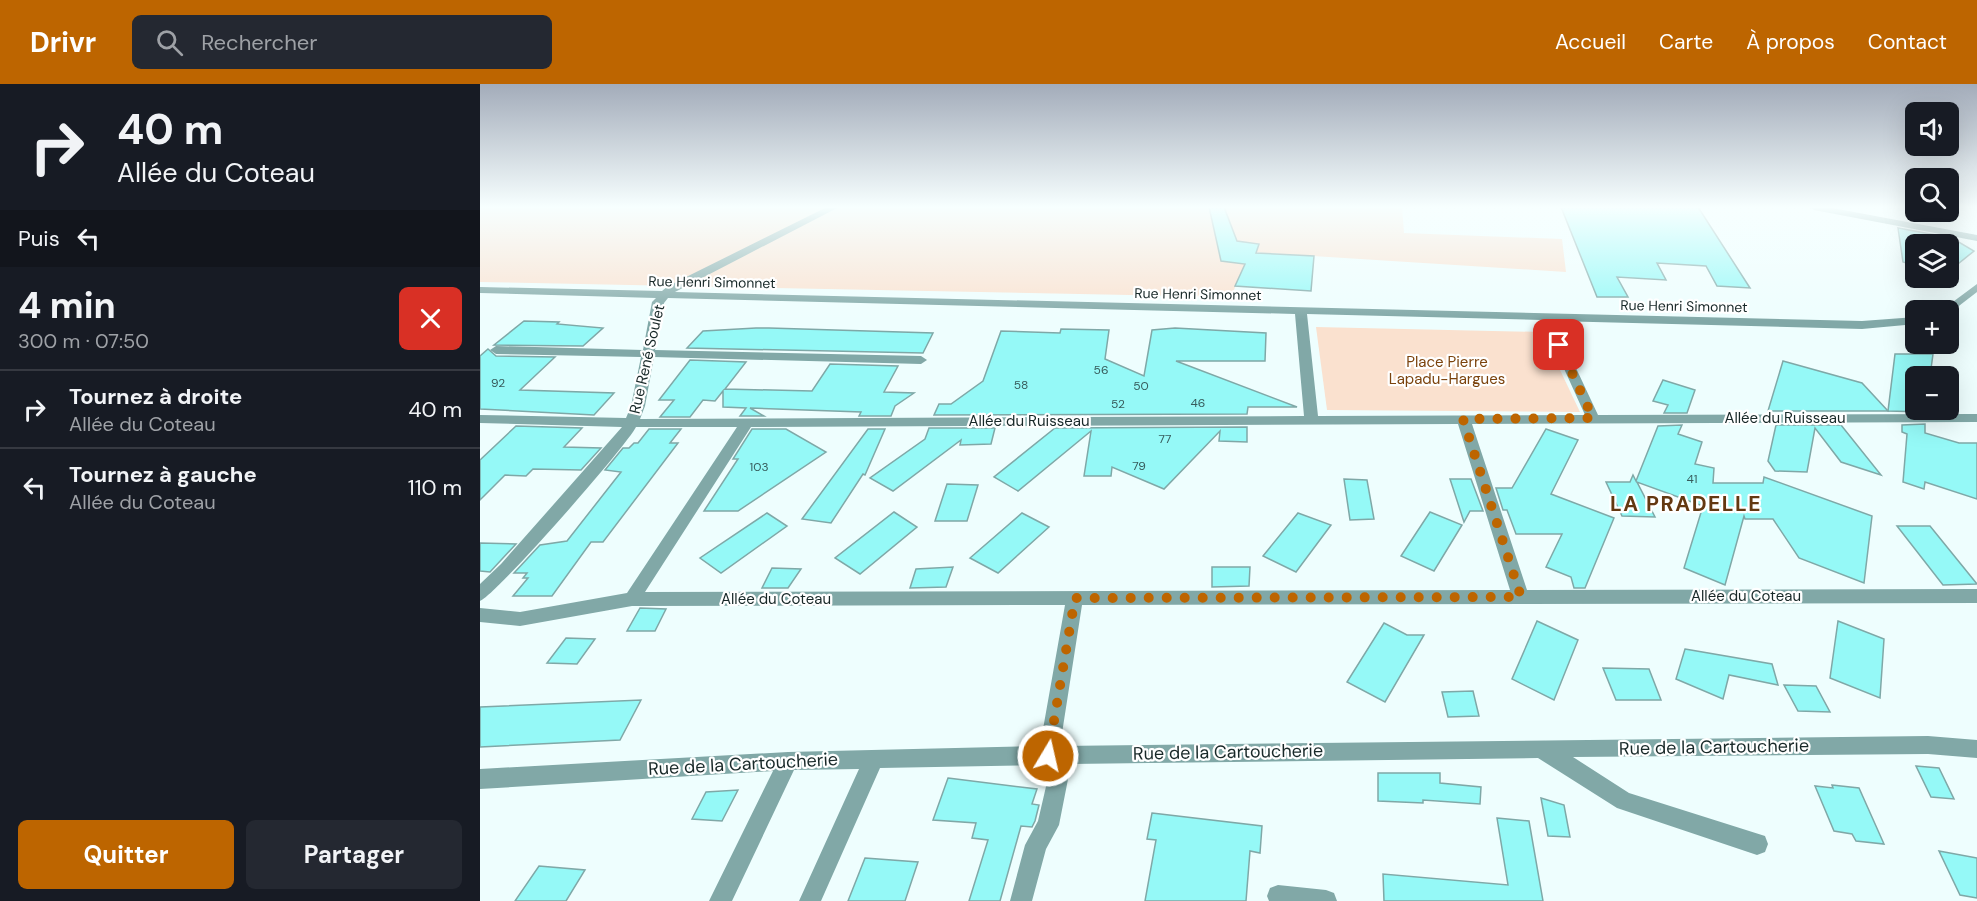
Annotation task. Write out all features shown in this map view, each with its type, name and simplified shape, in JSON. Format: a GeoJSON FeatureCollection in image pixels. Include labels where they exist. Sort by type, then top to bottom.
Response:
{"type":"FeatureCollection","features":[{"type":"Feature","properties":{"kind":"street","name":"Rue René Soulet"},"geometry":{"type":"LineString","coordinates":[[480,594],[507,568],[628,430],[638,406],[658,302],[672,288],[758,245]]}},
{"type":"Feature","properties":{"kind":"street"},"geometry":{"type":"LineString","coordinates":[[1959,301],[1977,287]]}},
{"type":"Feature","properties":{"kind":"street","name":"Rue Henri Simonnet"},"geometry":{"type":"LineString","coordinates":[[480,290],[1862,325],[1905,321]]}},
{"type":"Feature","properties":{"kind":"street"},"geometry":{"type":"LineString","coordinates":[[1301,311],[1311,419]]}},
{"type":"Feature","properties":{"kind":"street"},"geometry":{"type":"LineString","coordinates":[[1545,317],[1593,418]]}},
{"type":"Feature","properties":{"kind":"street"},"geometry":{"type":"LineString","coordinates":[[496,350],[921,360]]}},
{"type":"Feature","properties":{"kind":"street","name":"Allée du Ruisseau"},"geometry":{"type":"LineString","coordinates":[[480,419],[631,423],[1977,418]]}},
{"type":"Feature","properties":{"kind":"street"},"geometry":{"type":"LineString","coordinates":[[1463,419],[1521,597]]}},
{"type":"Feature","properties":{"kind":"street"},"geometry":{"type":"LineString","coordinates":[[632,599],[747,422]]}},
{"type":"Feature","properties":{"kind":"street"},"geometry":{"type":"LineString","coordinates":[[1022,901],[1036,845],[1048,825],[1075,598]]}},
{"type":"Feature","properties":{"kind":"street","name":"Allée du Coteau"},"geometry":{"type":"LineString","coordinates":[[480,615],[520,619],[632,599],[1975,598]]}},
{"type":"Feature","properties":{"kind":"street","name":"Rue de la Cartoucherie"},"geometry":{"type":"LineString","coordinates":[[480,779],[788,761],[1056,755],[1928,745],[1977,749]]}},
{"type":"Feature","properties":{"kind":"street"},"geometry":{"type":"LineString","coordinates":[[1540,748],[1624,801],[1757,844]]}},
{"type":"Feature","properties":{"kind":"street"},"geometry":{"type":"LineString","coordinates":[[810,901],[874,759]]}},
{"type":"Feature","properties":{"kind":"street"},"geometry":{"type":"LineString","coordinates":[[720,901],[788,761]]}},
{"type":"Feature","properties":{"kind":"street"},"geometry":{"type":"LineString","coordinates":[[1278,896],[1326,901]]}},
{"type":"Feature","properties":{"kind":"green space"},"geometry":{"type":"Polygon","coordinates":[[[480,245],[1563,245],[1566,272],[1250,252],[1231,297],[480,282],[480,245]]]}},
{"type":"Feature","properties":{"kind":"green space","name":"Place Pierre Lapadu-Hargues"},"geometry":{"type":"Polygon","coordinates":[[[1316,327],[1542,332],[1580,412],[1327,410],[1316,327]]]}},
{"type":"Feature","properties":{"kind":"building"},"geometry":{"type":"Polygon","coordinates":[[[1217,245],[1259,245],[1256,253],[1314,256],[1311,291],[1235,286],[1245,264],[1221,261],[1217,245]]]}},
{"type":"Feature","properties":{"kind":"building"},"geometry":{"type":"Polygon","coordinates":[[[1576,245],[1722,245],[1750,288],[1717,286],[1706,266],[1657,263],[1666,280],[1617,277],[1628,297],[1597,297],[1576,245]]]}},
{"type":"Feature","properties":{"kind":"building"},"geometry":{"type":"Polygon","coordinates":[[[1901,245],[1905,245],[1905,263],[1903,262],[1901,245]]]}},
{"type":"Feature","properties":{"kind":"building"},"geometry":{"type":"Polygon","coordinates":[[[1959,245],[1964,245],[1974,251],[1959,263],[1959,245]]]}},
{"type":"Feature","properties":{"kind":"building"},"geometry":{"type":"Polygon","coordinates":[[[524,321],[559,322],[557,324],[603,328],[583,346],[494,345],[524,321]]]}},
{"type":"Feature","properties":{"kind":"building"},"geometry":{"type":"Polygon","coordinates":[[[756,328],[933,333],[923,353],[687,348],[703,331],[756,328]]]}},
{"type":"Feature","properties":{"kind":"building"},"geometry":{"type":"Polygon","coordinates":[[[1175,328],[1266,333],[1265,361],[1176,361],[1297,407],[1248,407],[1247,414],[934,415],[939,404],[951,404],[983,381],[1001,331],[1060,333],[1061,329],[1109,330],[1105,359],[1144,376],[1152,330],[1175,328]]]}},
{"type":"Feature","properties":{"kind":"building"},"geometry":{"type":"Polygon","coordinates":[[[488,349],[496,356],[555,357],[520,390],[614,393],[594,415],[480,409],[480,356],[488,349]]]}},
{"type":"Feature","properties":{"kind":"building"},"geometry":{"type":"Polygon","coordinates":[[[1895,354],[1933,354],[1931,366],[1905,366],[1905,411],[1888,411],[1895,354]]]}},
{"type":"Feature","properties":{"kind":"building"},"geometry":{"type":"Polygon","coordinates":[[[690,360],[746,362],[725,389],[812,391],[830,364],[898,366],[884,392],[914,393],[895,406],[891,416],[859,416],[861,412],[750,408],[764,416],[740,416],[746,408],[723,407],[723,391],[715,401],[703,400],[690,417],[660,417],[674,400],[659,400],[690,360]]]}},
{"type":"Feature","properties":{"kind":"building"},"geometry":{"type":"Polygon","coordinates":[[[1783,361],[1862,383],[1888,411],[1768,411],[1783,361]]]}},
{"type":"Feature","properties":{"kind":"building"},"geometry":{"type":"Polygon","coordinates":[[[1663,380],[1695,390],[1687,413],[1664,413],[1668,405],[1653,401],[1663,380]]]}},
{"type":"Feature","properties":{"kind":"building"},"geometry":{"type":"Polygon","coordinates":[[[1925,424],[1925,433],[1959,443],[1977,443],[1977,499],[1925,482],[1924,489],[1903,482],[1907,434],[1902,432],[1902,425],[1925,424]]]}},
{"type":"Feature","properties":{"kind":"building"},"geometry":{"type":"Polygon","coordinates":[[[1682,425],[1678,434],[1702,442],[1695,464],[1714,468],[1713,483],[1763,483],[1764,477],[1872,516],[1864,583],[1799,558],[1773,519],[1745,519],[1744,516],[1725,585],[1684,568],[1703,506],[1637,482],[1655,517],[1622,516],[1606,482],[1630,482],[1633,475],[1636,481],[1658,426],[1682,425]]]}},
{"type":"Feature","properties":{"kind":"building"},"geometry":{"type":"Polygon","coordinates":[[[1776,425],[1841,425],[1881,475],[1841,462],[1815,428],[1807,472],[1775,471],[1768,461],[1776,425]]]}},
{"type":"Feature","properties":{"kind":"building"},"geometry":{"type":"Polygon","coordinates":[[[516,426],[582,428],[564,447],[601,448],[581,470],[533,469],[526,476],[505,475],[480,500],[480,460],[516,426]]]}},
{"type":"Feature","properties":{"kind":"building"},"geometry":{"type":"Polygon","coordinates":[[[1247,427],[1247,442],[1219,441],[1220,431],[1164,489],[1112,467],[1111,476],[1084,476],[1091,431],[1018,491],[994,477],[1055,428],[1247,427]]]}},
{"type":"Feature","properties":{"kind":"building"},"geometry":{"type":"Polygon","coordinates":[[[929,428],[995,428],[991,444],[960,445],[961,440],[893,491],[870,478],[925,439],[929,428]]]}},
{"type":"Feature","properties":{"kind":"building"},"geometry":{"type":"Polygon","coordinates":[[[649,429],[681,429],[670,443],[678,443],[603,542],[591,542],[552,596],[513,596],[528,578],[523,578],[527,573],[514,573],[540,545],[567,541],[621,472],[605,470],[623,448],[629,448],[634,443],[638,443],[649,429]]]}},
{"type":"Feature","properties":{"kind":"building"},"geometry":{"type":"Polygon","coordinates":[[[752,429],[786,429],[826,452],[738,511],[704,511],[738,459],[733,459],[752,429]]]}},
{"type":"Feature","properties":{"kind":"building"},"geometry":{"type":"Polygon","coordinates":[[[868,429],[885,429],[865,475],[863,474],[831,523],[802,519],[868,429]]]}},
{"type":"Feature","properties":{"kind":"building"},"geometry":{"type":"Polygon","coordinates":[[[1546,429],[1578,440],[1551,494],[1614,518],[1585,588],[1574,588],[1571,577],[1546,567],[1562,534],[1516,534],[1507,510],[1503,510],[1496,488],[1512,488],[1546,429]]]}},
{"type":"Feature","properties":{"kind":"building"},"geometry":{"type":"Polygon","coordinates":[[[1344,479],[1367,480],[1374,519],[1350,520],[1344,479]]]}},
{"type":"Feature","properties":{"kind":"building"},"geometry":{"type":"Polygon","coordinates":[[[1450,479],[1471,479],[1483,511],[1470,511],[1464,522],[1450,479]]]}},
{"type":"Feature","properties":{"kind":"building"},"geometry":{"type":"Polygon","coordinates":[[[947,484],[978,485],[967,521],[935,521],[947,484]]]}},
{"type":"Feature","properties":{"kind":"building"},"geometry":{"type":"Polygon","coordinates":[[[894,512],[917,527],[860,574],[835,558],[894,512]]]}},
{"type":"Feature","properties":{"kind":"building"},"geometry":{"type":"Polygon","coordinates":[[[1430,512],[1462,525],[1434,571],[1401,556],[1430,512]]]}},
{"type":"Feature","properties":{"kind":"building"},"geometry":{"type":"Polygon","coordinates":[[[767,513],[787,526],[721,573],[700,558],[767,513]]]}},
{"type":"Feature","properties":{"kind":"building"},"geometry":{"type":"Polygon","coordinates":[[[1022,513],[1049,527],[998,573],[970,558],[1022,513]]]}},
{"type":"Feature","properties":{"kind":"building"},"geometry":{"type":"Polygon","coordinates":[[[1298,513],[1331,525],[1296,572],[1263,556],[1298,513]]]}},
{"type":"Feature","properties":{"kind":"building"},"geometry":{"type":"Polygon","coordinates":[[[1897,526],[1930,526],[1977,584],[1943,585],[1897,526]]]}},
{"type":"Feature","properties":{"kind":"building"},"geometry":{"type":"Polygon","coordinates":[[[480,543],[516,544],[490,572],[480,571],[480,543]]]}},
{"type":"Feature","properties":{"kind":"building"},"geometry":{"type":"Polygon","coordinates":[[[953,567],[946,587],[910,588],[916,569],[953,567]]]}},
{"type":"Feature","properties":{"kind":"building"},"geometry":{"type":"Polygon","coordinates":[[[1212,567],[1250,567],[1249,586],[1212,587],[1212,567]]]}},
{"type":"Feature","properties":{"kind":"building"},"geometry":{"type":"Polygon","coordinates":[[[772,568],[801,569],[788,588],[762,588],[772,568]]]}},
{"type":"Feature","properties":{"kind":"building"},"geometry":{"type":"Polygon","coordinates":[[[640,608],[666,609],[655,631],[627,631],[640,608]]]}},
{"type":"Feature","properties":{"kind":"building"},"geometry":{"type":"Polygon","coordinates":[[[1537,621],[1578,640],[1554,700],[1512,679],[1537,621]]]}},
{"type":"Feature","properties":{"kind":"building"},"geometry":{"type":"Polygon","coordinates":[[[1838,621],[1884,639],[1880,698],[1830,678],[1838,621]]]}},
{"type":"Feature","properties":{"kind":"building"},"geometry":{"type":"Polygon","coordinates":[[[1384,623],[1407,635],[1424,635],[1385,702],[1347,682],[1384,623]]]}},
{"type":"Feature","properties":{"kind":"building"},"geometry":{"type":"Polygon","coordinates":[[[566,638],[595,639],[577,664],[547,663],[566,638]]]}},
{"type":"Feature","properties":{"kind":"building"},"geometry":{"type":"Polygon","coordinates":[[[1685,649],[1772,664],[1778,685],[1729,675],[1723,699],[1676,679],[1685,649]]]}},
{"type":"Feature","properties":{"kind":"building"},"geometry":{"type":"Polygon","coordinates":[[[1603,668],[1649,669],[1661,700],[1616,700],[1603,668]]]}},
{"type":"Feature","properties":{"kind":"building"},"geometry":{"type":"Polygon","coordinates":[[[1784,685],[1816,686],[1830,712],[1798,711],[1784,685]]]}},
{"type":"Feature","properties":{"kind":"building"},"geometry":{"type":"Polygon","coordinates":[[[1473,691],[1479,716],[1448,717],[1442,692],[1473,691]]]}},
{"type":"Feature","properties":{"kind":"building"},"geometry":{"type":"Polygon","coordinates":[[[641,700],[620,740],[480,747],[480,707],[641,700]]]}},
{"type":"Feature","properties":{"kind":"building"},"geometry":{"type":"Polygon","coordinates":[[[1916,766],[1939,768],[1954,799],[1931,797],[1916,766]]]}},
{"type":"Feature","properties":{"kind":"building"},"geometry":{"type":"Polygon","coordinates":[[[1378,773],[1440,773],[1440,783],[1481,787],[1480,804],[1423,800],[1423,803],[1378,801],[1378,773]]]}},
{"type":"Feature","properties":{"kind":"building"},"geometry":{"type":"Polygon","coordinates":[[[948,778],[1037,789],[1032,804],[1039,805],[1035,821],[1032,827],[1021,826],[1000,901],[969,901],[988,840],[972,838],[976,823],[933,820],[948,778]]]}},
{"type":"Feature","properties":{"kind":"building"},"geometry":{"type":"Polygon","coordinates":[[[1832,785],[1859,788],[1884,844],[1856,841],[1852,834],[1834,831],[1815,786],[1833,788],[1832,785]]]}},
{"type":"Feature","properties":{"kind":"building"},"geometry":{"type":"Polygon","coordinates":[[[738,790],[722,821],[692,819],[706,792],[738,790]]]}},
{"type":"Feature","properties":{"kind":"building"},"geometry":{"type":"Polygon","coordinates":[[[1541,798],[1564,805],[1570,837],[1548,836],[1541,798]]]}},
{"type":"Feature","properties":{"kind":"building"},"geometry":{"type":"Polygon","coordinates":[[[1152,813],[1262,826],[1260,853],[1250,851],[1246,901],[1145,901],[1156,840],[1147,839],[1152,813]]]}},
{"type":"Feature","properties":{"kind":"building"},"geometry":{"type":"Polygon","coordinates":[[[1497,818],[1529,821],[1543,901],[1384,901],[1383,874],[1508,885],[1497,818]]]}},
{"type":"Feature","properties":{"kind":"building"},"geometry":{"type":"Polygon","coordinates":[[[1939,851],[1977,858],[1977,898],[1960,895],[1939,851]]]}},
{"type":"Feature","properties":{"kind":"building"},"geometry":{"type":"Polygon","coordinates":[[[865,858],[918,862],[905,901],[848,901],[865,858]]]}},
{"type":"Feature","properties":{"kind":"building"},"geometry":{"type":"Polygon","coordinates":[[[539,866],[585,870],[566,901],[515,901],[539,866]]]}},
{"type":"Feature","properties":{"kind":"district","name":"LA PRADELLE"},"geometry":{"type":"Point","coordinates":[1686,504]}},
{"type":"Feature","properties":{"kind":"route"},"geometry":{"type":"LineString","coordinates":[[1048,756],[1075,598],[1521,597],[1463,419],[1593,418],[1559,345]]}}]}
